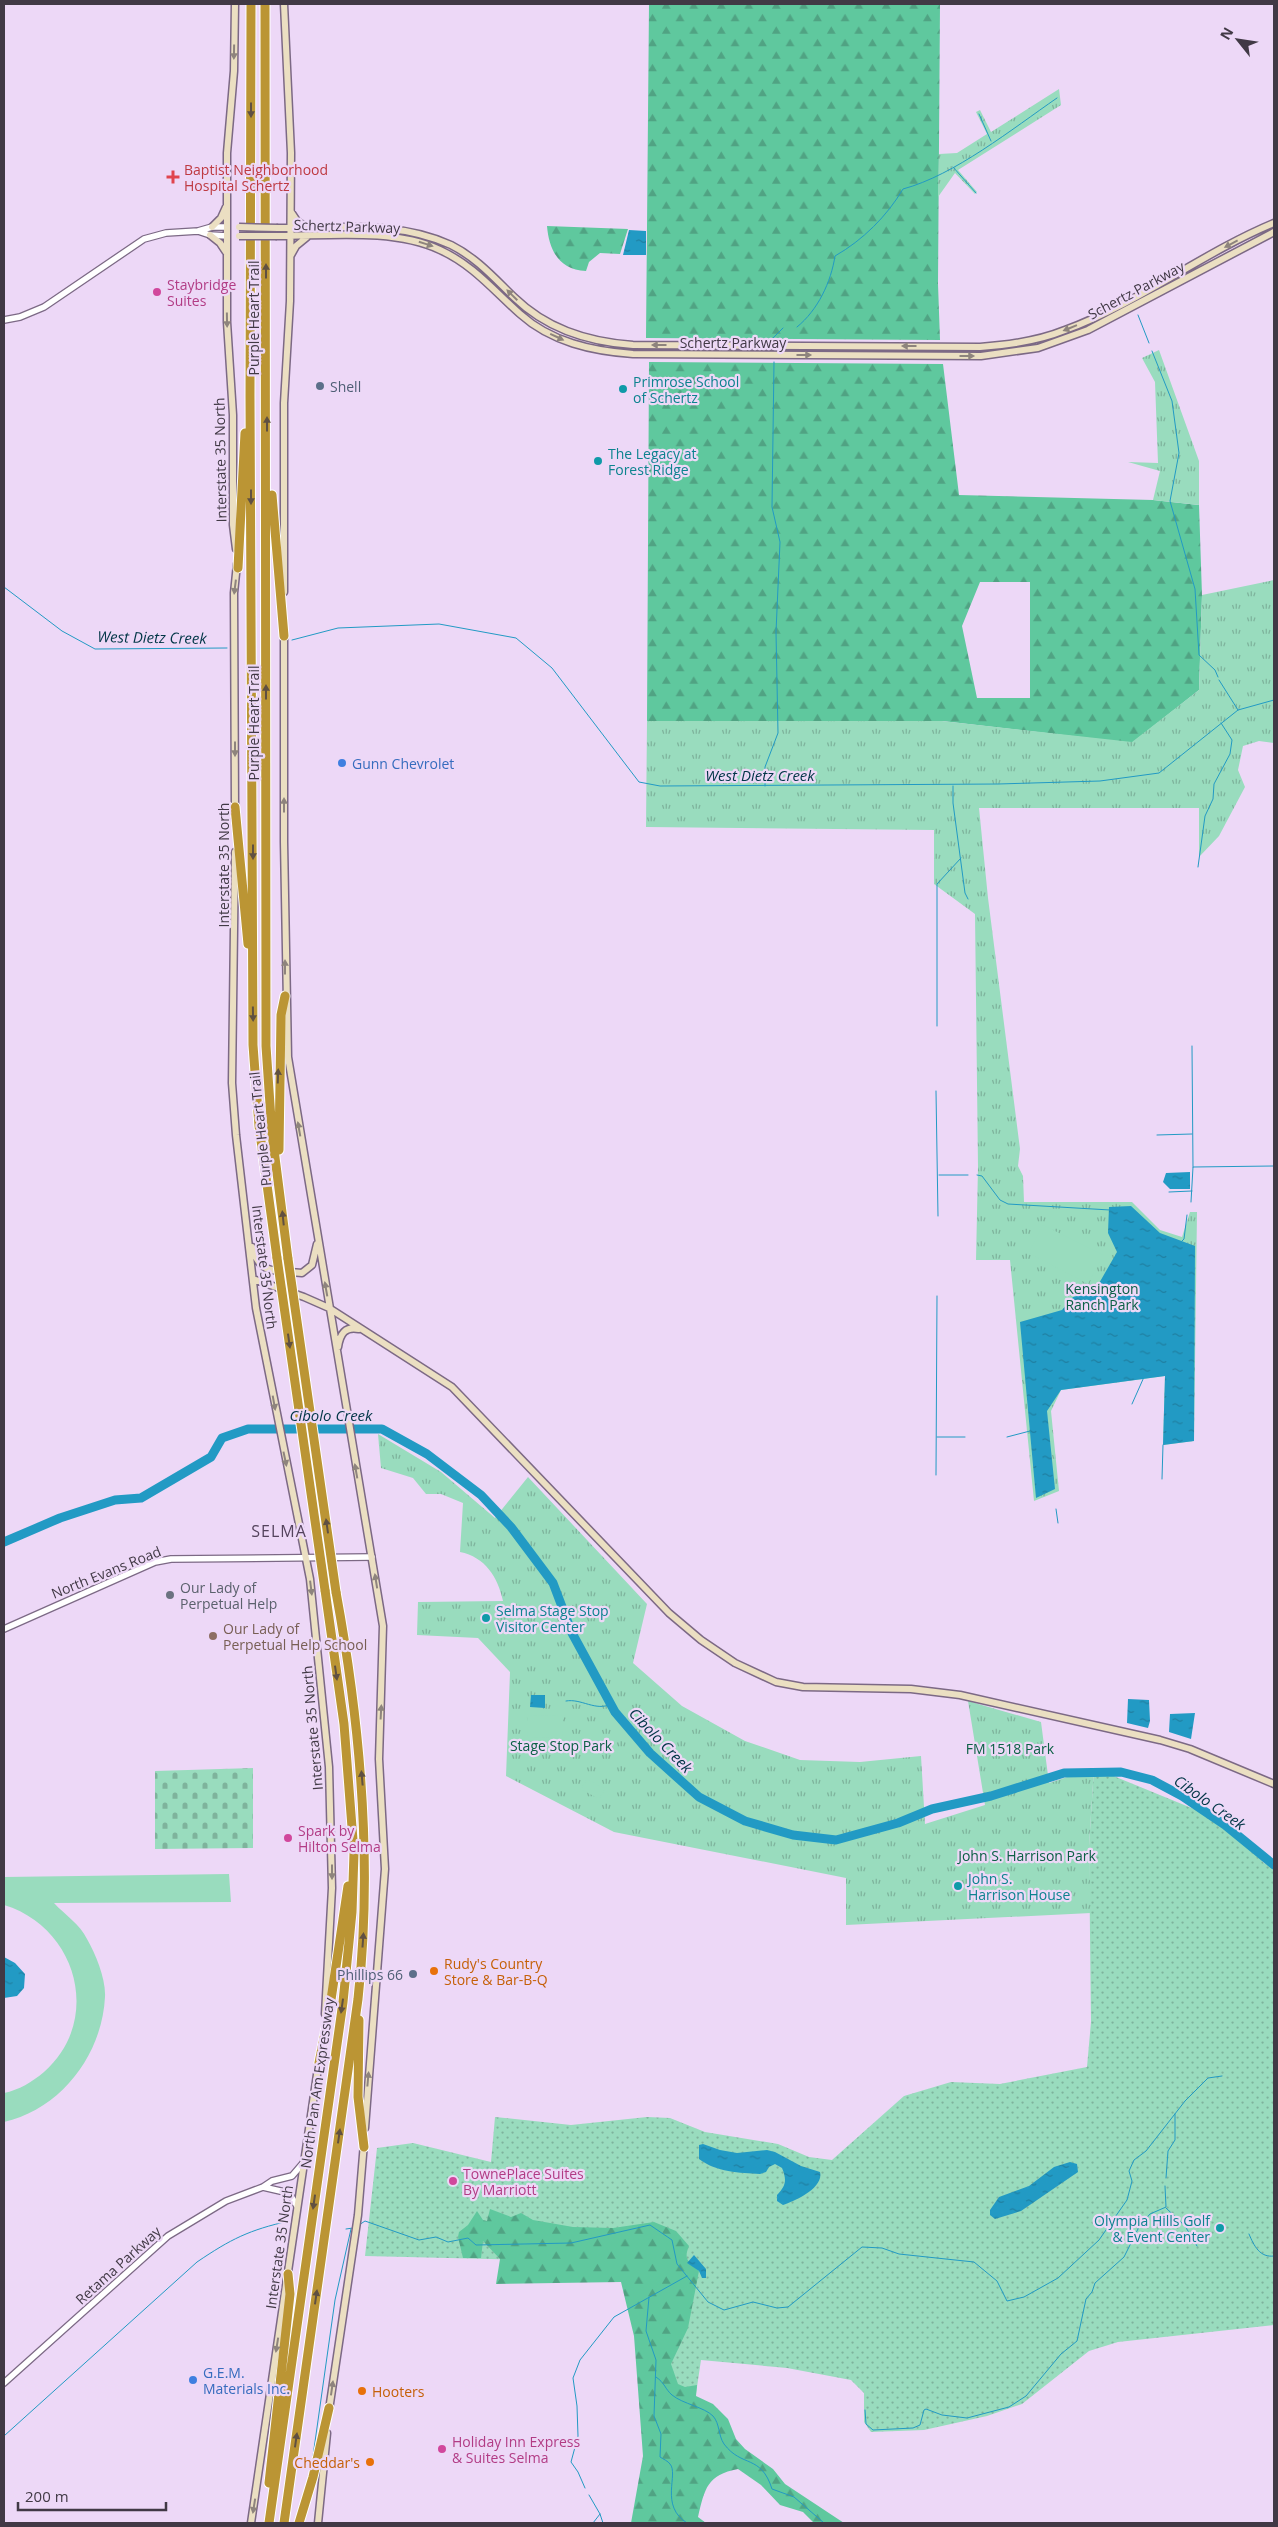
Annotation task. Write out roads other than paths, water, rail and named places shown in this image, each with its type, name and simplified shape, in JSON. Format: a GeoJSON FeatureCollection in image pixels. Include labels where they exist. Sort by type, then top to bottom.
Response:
{"type":"FeatureCollection","features":[{"type":"Feature","properties":{"kind":"highway","name":"Purple Heart Trail"},"geometry":{"type":"LineString","coordinates":[[265,4],[267,453],[266,1046],[272,1134],[314,1439]]}},
{"type":"Feature","properties":{"kind":"highway","name":"Purple Heart Trail"},"geometry":{"type":"LineString","coordinates":[[251,5],[252,984],[256,1093],[303,1438]]}},
{"type":"Feature","properties":{"kind":"highway"},"geometry":{"type":"LineString","coordinates":[[238,568],[245,435],[250,396]]}},
{"type":"Feature","properties":{"kind":"highway"},"geometry":{"type":"LineString","coordinates":[[267,453],[284,636]]}},
{"type":"Feature","properties":{"kind":"highway"},"geometry":{"type":"LineString","coordinates":[[235,808],[252,984]]}},
{"type":"Feature","properties":{"kind":"highway"},"geometry":{"type":"LineString","coordinates":[[279,1177],[278,1094],[281,1014],[285,996]]}},
{"type":"Feature","properties":{"kind":"highway","name":"North Pan Am Expressway"},"geometry":{"type":"LineString","coordinates":[[269,2523],[346,1974],[352,1912],[354,1853],[344,1724],[303,1438]]}},
{"type":"Feature","properties":{"kind":"highway","name":"North Pan Am Expressway"},"geometry":{"type":"LineString","coordinates":[[284,2523],[358,1999],[364,1911],[364,1816],[360,1760],[314,1439]]}},
{"type":"Feature","properties":{"kind":"highway"},"geometry":{"type":"LineString","coordinates":[[319,2063],[329,2013],[354,1853]]}},
{"type":"Feature","properties":{"kind":"highway"},"geometry":{"type":"LineString","coordinates":[[358,1999],[360,2044],[358,2097],[364,2147]]}},
{"type":"Feature","properties":{"kind":"highway"},"geometry":{"type":"LineString","coordinates":[[271,2508],[269,2482],[290,2294],[288,2274]]}},
{"type":"Feature","properties":{"kind":"highway"},"geometry":{"type":"LineString","coordinates":[[299,2523],[314,2477],[329,2408]]}},
{"type":"Feature","properties":{"kind":"main road","name":"Interstate 35 North"},"geometry":{"type":"LineString","coordinates":[[235,4],[234,71],[228,134],[227,204],[227,322],[233,415],[233,525],[238,568],[234,593],[236,937],[232,1083],[236,1135],[253,1279],[311,1590],[326,1733],[332,1826],[329,1964],[319,2063],[252,2523]]}},
{"type":"Feature","properties":{"kind":"main road"},"geometry":{"type":"LineString","coordinates":[[284,4],[291,129],[290,256],[284,403],[285,996],[290,1079],[383,1626],[379,1759],[385,1869],[358,2215],[329,2408],[318,2523]]}},
{"type":"Feature","properties":{"kind":"main road"},"geometry":{"type":"LineString","coordinates":[[212,227],[221,218],[227,204]]}},
{"type":"Feature","properties":{"kind":"main road"},"geometry":{"type":"LineString","coordinates":[[291,211],[297,221],[307,228]]}},
{"type":"Feature","properties":{"kind":"main road","name":"Schertz Parkway"},"geometry":{"type":"LineString","coordinates":[[227,227],[402,230],[440,241],[480,264],[537,317],[571,334],[599,342],[633,345],[980,347],[1006,345],[1064,331],[1114,308],[1274,223]]}},
{"type":"Feature","properties":{"kind":"main road","name":"Schertz Parkway"},"geometry":{"type":"LineString","coordinates":[[227,236],[381,236],[412,240],[438,248],[477,271],[520,314],[540,328],[568,342],[597,350],[633,354],[981,356],[1038,348],[1088,330],[1274,232]]}},
{"type":"Feature","properties":{"kind":"main road"},"geometry":{"type":"LineString","coordinates":[[210,236],[220,243],[227,254]]}},
{"type":"Feature","properties":{"kind":"main road"},"geometry":{"type":"LineString","coordinates":[[290,256],[296,246],[307,236]]}},
{"type":"Feature","properties":{"kind":"main road"},"geometry":{"type":"LineString","coordinates":[[247,1229],[256,1260],[268,1270],[302,1273],[307,1271],[314,1258],[318,1239]]}},
{"type":"Feature","properties":{"kind":"main road"},"geometry":{"type":"LineString","coordinates":[[253,1279],[277,1286],[329,1308],[452,1387],[669,1613],[708,1646],[751,1672],[776,1682],[803,1687],[928,1690],[991,1702],[1168,1742],[1190,1749],[1274,1784]]}},
{"type":"Feature","properties":{"kind":"main road"},"geometry":{"type":"LineString","coordinates":[[337,1350],[339,1340],[346,1330],[352,1327],[364,1330]]}},
{"type":"Feature","properties":{"kind":"street","name":"Schertz Parkway"},"geometry":{"type":"LineString","coordinates":[[4,320],[20,317],[44,307],[144,239],[166,233],[227,227]]}},
{"type":"Feature","properties":{"kind":"street","name":"Schertz Parkway"},"geometry":{"type":"LineString","coordinates":[[198,231],[210,236],[227,236]]}},
{"type":"Feature","properties":{"kind":"street","name":"North Evans Road"},"geometry":{"type":"LineString","coordinates":[[4,1629],[154,1562],[171,1559],[372,1557]]}},
{"type":"Feature","properties":{"kind":"street","name":"Retama Parkway"},"geometry":{"type":"LineString","coordinates":[[4,2383],[168,2236],[210,2209],[263,2187],[272,2181],[292,2176],[304,2162]]}},
{"type":"Feature","properties":{"kind":"street"},"geometry":{"type":"LineString","coordinates":[[263,2187],[283,2190],[293,2198],[297,2206]]}},
{"type":"Feature","properties":{"kind":"water"},"geometry":{"type":"Polygon","coordinates":[[[629,230],[646,231],[646,255],[623,255],[629,230]]]}},
{"type":"Feature","properties":{"kind":"water"},"geometry":{"type":"Polygon","coordinates":[[[1190,1172],[1190,1189],[1170,1189],[1163,1182],[1166,1173],[1190,1172]]]}},
{"type":"Feature","properties":{"kind":"water"},"geometry":{"type":"Polygon","coordinates":[[[1131,1206],[1160,1233],[1195,1246],[1194,1441],[1163,1445],[1165,1376],[1061,1390],[1047,1411],[1055,1489],[1036,1498],[1020,1322],[1062,1310],[1073,1297],[1094,1292],[1117,1252],[1108,1233],[1109,1207],[1131,1206]]]}},
{"type":"Feature","properties":{"kind":"water"},"geometry":{"type":"Polygon","coordinates":[[[531,1695],[545,1695],[545,1708],[530,1707],[531,1695]]]}},
{"type":"Feature","properties":{"kind":"water"},"geometry":{"type":"Polygon","coordinates":[[[1128,1699],[1149,1700],[1150,1721],[1148,1728],[1127,1723],[1128,1699]]]}},
{"type":"Feature","properties":{"kind":"water"},"geometry":{"type":"Polygon","coordinates":[[[1195,1713],[1191,1739],[1169,1732],[1170,1714],[1195,1713]]]}},
{"type":"Feature","properties":{"kind":"water"},"geometry":{"type":"Polygon","coordinates":[[[4,1957],[15,1963],[25,1974],[24,1988],[17,1996],[4,1998],[4,1957]]]}},
{"type":"Feature","properties":{"kind":"water"},"geometry":{"type":"Polygon","coordinates":[[[703,2144],[737,2153],[767,2150],[775,2152],[801,2166],[820,2172],[820,2178],[818,2183],[808,2193],[783,2205],[777,2201],[777,2195],[785,2183],[782,2168],[775,2164],[769,2167],[766,2172],[760,2174],[736,2172],[713,2167],[699,2159],[699,2145],[703,2144]]]}},
{"type":"Feature","properties":{"kind":"water"},"geometry":{"type":"Polygon","coordinates":[[[1070,2162],[1077,2164],[1078,2172],[1021,2211],[995,2219],[990,2215],[990,2210],[999,2197],[1029,2186],[1054,2167],[1070,2162]]]}},
{"type":"Feature","properties":{"kind":"water"},"geometry":{"type":"Polygon","coordinates":[[[694,2255],[706,2269],[706,2278],[702,2278],[699,2271],[687,2263],[694,2255]]]}},
{"type":"Feature","properties":{"kind":"waterway"},"geometry":{"type":"LineString","coordinates":[[797,327],[811,312],[822,295],[827,285],[835,256],[855,243],[874,227],[890,209],[903,189],[923,182],[963,162],[1057,98]]}},
{"type":"Feature","properties":{"kind":"waterway"},"geometry":{"type":"LineString","coordinates":[[979,114],[991,141]]}},
{"type":"Feature","properties":{"kind":"waterway"},"geometry":{"type":"LineString","coordinates":[[953,167],[976,193]]}},
{"type":"Feature","properties":{"kind":"waterway"},"geometry":{"type":"LineString","coordinates":[[1138,315],[1149,343]]}},
{"type":"Feature","properties":{"kind":"waterway"},"geometry":{"type":"LineString","coordinates":[[773,338],[783,328]]}},
{"type":"Feature","properties":{"kind":"waterway"},"geometry":{"type":"LineString","coordinates":[[1152,351],[1172,401],[1179,453],[1170,501],[1195,589],[1199,655],[1215,670],[1218,677]]}},
{"type":"Feature","properties":{"kind":"waterway"},"geometry":{"type":"LineString","coordinates":[[765,786],[765,767],[778,733],[776,632],[780,542],[772,507],[774,362]]}},
{"type":"Feature","properties":{"kind":"waterway","name":"West Dietz Creek"},"geometry":{"type":"LineString","coordinates":[[4,587],[62,631],[95,649],[227,648]]}},
{"type":"Feature","properties":{"kind":"waterway","name":"West Dietz Creek"},"geometry":{"type":"LineString","coordinates":[[292,640],[338,628],[439,624],[516,638],[552,668],[639,782],[660,786],[998,784],[1100,781],[1159,773],[1238,710],[1274,700]]}},
{"type":"Feature","properties":{"kind":"waterway"},"geometry":{"type":"LineString","coordinates":[[1219,680],[1238,710]]}},
{"type":"Feature","properties":{"kind":"waterway"},"geometry":{"type":"LineString","coordinates":[[1198,867],[1205,816],[1213,799],[1214,784],[1230,754],[1232,740],[1221,723]]}},
{"type":"Feature","properties":{"kind":"waterway"},"geometry":{"type":"LineString","coordinates":[[953,786],[953,803],[965,893],[968,899]]}},
{"type":"Feature","properties":{"kind":"waterway"},"geometry":{"type":"LineString","coordinates":[[937,1026],[937,884],[961,858]]}},
{"type":"Feature","properties":{"kind":"waterway"},"geometry":{"type":"LineString","coordinates":[[1192,1046],[1193,1167]]}},
{"type":"Feature","properties":{"kind":"waterway"},"geometry":{"type":"LineString","coordinates":[[936,1091],[938,1216]]}},
{"type":"Feature","properties":{"kind":"waterway"},"geometry":{"type":"LineString","coordinates":[[1157,1135],[1192,1134]]}},
{"type":"Feature","properties":{"kind":"waterway"},"geometry":{"type":"LineString","coordinates":[[1191,1202],[1193,1167],[1274,1166]]}},
{"type":"Feature","properties":{"kind":"waterway"},"geometry":{"type":"LineString","coordinates":[[939,1175],[968,1175]]}},
{"type":"Feature","properties":{"kind":"waterway"},"geometry":{"type":"LineString","coordinates":[[977,1175],[982,1176],[1000,1200],[1008,1204],[1110,1210]]}},
{"type":"Feature","properties":{"kind":"waterway"},"geometry":{"type":"LineString","coordinates":[[1169,1192],[1192,1191]]}},
{"type":"Feature","properties":{"kind":"waterway"},"geometry":{"type":"LineString","coordinates":[[1181,1242],[1184,1239],[1187,1215]]}},
{"type":"Feature","properties":{"kind":"waterway"},"geometry":{"type":"LineString","coordinates":[[936,1475],[937,1296]]}},
{"type":"Feature","properties":{"kind":"waterway"},"geometry":{"type":"LineString","coordinates":[[1132,1404],[1144,1377]]}},
{"type":"Feature","properties":{"kind":"waterway","name":"Cibolo Creek"},"geometry":{"type":"LineString","coordinates":[[4,1542],[60,1518],[115,1500],[141,1498],[211,1457],[222,1438],[248,1429],[382,1429],[427,1454],[481,1495],[511,1527],[553,1583],[572,1633],[615,1712],[650,1753],[699,1797],[745,1821],[793,1835],[836,1840],[898,1823],[932,1809],[991,1796],[1064,1773],[1121,1772],[1152,1780],[1182,1796],[1225,1825],[1274,1865]]}},
{"type":"Feature","properties":{"kind":"waterway"},"geometry":{"type":"LineString","coordinates":[[1007,1437],[1030,1431]]}},
{"type":"Feature","properties":{"kind":"waterway"},"geometry":{"type":"LineString","coordinates":[[937,1437],[965,1437]]}},
{"type":"Feature","properties":{"kind":"waterway"},"geometry":{"type":"LineString","coordinates":[[1162,1479],[1163,1445]]}},
{"type":"Feature","properties":{"kind":"waterway"},"geometry":{"type":"LineString","coordinates":[[1056,1509],[1058,1523]]}},
{"type":"Feature","properties":{"kind":"waterway"},"geometry":{"type":"LineString","coordinates":[[566,1701],[577,1701],[594,1706],[611,1704]]}},
{"type":"Feature","properties":{"kind":"waterway"},"geometry":{"type":"LineString","coordinates":[[359,2225],[365,2221],[419,2240],[436,2237],[448,2242],[468,2238],[476,2245],[571,2243],[650,2225],[672,2240],[677,2264],[708,2302],[724,2310],[753,2302],[777,2308],[788,2307],[862,2247],[882,2248],[899,2254],[974,2262],[997,2281],[1007,2301],[1024,2297],[1058,2278],[1099,2240],[1127,2200],[1132,2181],[1129,2171],[1134,2160],[1146,2151],[1185,2101],[1208,2078],[1222,2076]]}},
{"type":"Feature","properties":{"kind":"waterway"},"geometry":{"type":"LineString","coordinates":[[1166,2178],[1168,2151],[1175,2140],[1175,2114]]}},
{"type":"Feature","properties":{"kind":"waterway"},"geometry":{"type":"LineString","coordinates":[[865,2410],[866,2424],[873,2430],[913,2428],[920,2425],[924,2410],[926,2409],[942,2415],[967,2418],[1009,2407],[1026,2396],[1061,2354],[1077,2341],[1086,2299],[1092,2292],[1095,2283],[1124,2257],[1140,2225],[1150,2214],[1166,2207],[1165,2186]]}},
{"type":"Feature","properties":{"kind":"waterway"},"geometry":{"type":"LineString","coordinates":[[1166,2208],[1185,2226],[1197,2246]]}},
{"type":"Feature","properties":{"kind":"waterway"},"geometry":{"type":"LineString","coordinates":[[4,2436],[197,2262],[241,2236],[289,2221]]}},
{"type":"Feature","properties":{"kind":"waterway"},"geometry":{"type":"LineString","coordinates":[[346,2229],[353,2228]]}},
{"type":"Feature","properties":{"kind":"waterway"},"geometry":{"type":"LineString","coordinates":[[313,2456],[335,2300],[351,2229]]}},
{"type":"Feature","properties":{"kind":"waterway"},"geometry":{"type":"LineString","coordinates":[[1249,2234],[1255,2247],[1261,2253],[1274,2256]]}},
{"type":"Feature","properties":{"kind":"waterway"},"geometry":{"type":"LineString","coordinates":[[585,2488],[571,2462],[578,2436],[577,2406],[573,2378],[580,2360],[614,2317],[687,2276]]}},
{"type":"Feature","properties":{"kind":"waterway"},"geometry":{"type":"LineString","coordinates":[[649,2297],[646,2331],[656,2360],[654,2416],[661,2434],[660,2457],[669,2463],[672,2469],[671,2491],[674,2508],[687,2523]]}},
{"type":"Feature","properties":{"kind":"waterway"},"geometry":{"type":"LineString","coordinates":[[656,2377],[677,2398],[713,2416],[717,2422],[724,2444],[738,2456],[757,2466],[768,2478],[772,2489],[794,2497],[824,2523]]}},
{"type":"Feature","properties":{"kind":"waterway"},"geometry":{"type":"LineString","coordinates":[[589,2495],[603,2523]]}},
{"type":"Feature","properties":{"kind":"waterway"},"geometry":{"type":"LineString","coordinates":[[593,2523],[600,2514]]}},
{"type":"Feature","properties":{"kind":"place","name":"Baptist Neighborhood Hospital Schertz"},"geometry":{"type":"Point","coordinates":[173,177]}},
{"type":"Feature","properties":{"kind":"place","name":"Staybridge Suites"},"geometry":{"type":"Point","coordinates":[157,292]}},
{"type":"Feature","properties":{"kind":"place","name":"Shell"},"geometry":{"type":"Point","coordinates":[320,386]}},
{"type":"Feature","properties":{"kind":"place","name":"Primrose School of Schertz"},"geometry":{"type":"Point","coordinates":[623,389]}},
{"type":"Feature","properties":{"kind":"place","name":"The Legacy at Forest Ridge"},"geometry":{"type":"Point","coordinates":[598,461]}},
{"type":"Feature","properties":{"kind":"place","name":"Gunn Chevrolet"},"geometry":{"type":"Point","coordinates":[342,763]}},
{"type":"Feature","properties":{"kind":"place","name":"Our Lady of Perpetual Help"},"geometry":{"type":"Point","coordinates":[170,1595]}},
{"type":"Feature","properties":{"kind":"place","name":"Selma Stage Stop Visitor Center"},"geometry":{"type":"Point","coordinates":[486,1618]}},
{"type":"Feature","properties":{"kind":"place","name":"Our Lady of Perpetual Help School"},"geometry":{"type":"Point","coordinates":[213,1636]}},
{"type":"Feature","properties":{"kind":"place","name":"Spark by Hilton Selma"},"geometry":{"type":"Point","coordinates":[288,1838]}},
{"type":"Feature","properties":{"kind":"place","name":"John S. Harrison House"},"geometry":{"type":"Point","coordinates":[958,1886]}},
{"type":"Feature","properties":{"kind":"place","name":"Rudy's Country Store & Bar-B-Q"},"geometry":{"type":"Point","coordinates":[434,1971]}},
{"type":"Feature","properties":{"kind":"place","name":"Phillips 66"},"geometry":{"type":"Point","coordinates":[413,1974]}},
{"type":"Feature","properties":{"kind":"place","name":"TownePlace Suites By Marriott"},"geometry":{"type":"Point","coordinates":[453,2181]}},
{"type":"Feature","properties":{"kind":"place","name":"Olympia Hills Golf & Event Center"},"geometry":{"type":"Point","coordinates":[1220,2228]}},
{"type":"Feature","properties":{"kind":"place","name":"G.E.M. Materials Inc."},"geometry":{"type":"Point","coordinates":[193,2380]}},
{"type":"Feature","properties":{"kind":"place","name":"Hooters"},"geometry":{"type":"Point","coordinates":[362,2391]}},
{"type":"Feature","properties":{"kind":"place","name":"Holiday Inn Express & Suites Selma"},"geometry":{"type":"Point","coordinates":[442,2449]}},
{"type":"Feature","properties":{"kind":"place","name":"Cheddar's"},"geometry":{"type":"Point","coordinates":[370,2462]}},
{"type":"Feature","properties":{"kind":"district","name":"SELMA"},"geometry":{"type":"Point","coordinates":[279,1531]}},
{"type":"Feature","properties":{"kind":"park label","name":"Kensington Ranch Park"},"geometry":{"type":"Point","coordinates":[1102,1296]}},
{"type":"Feature","properties":{"kind":"park label","name":"Stage Stop Park"},"geometry":{"type":"Point","coordinates":[561,1745]}},
{"type":"Feature","properties":{"kind":"park label","name":"FM 1518 Park"},"geometry":{"type":"Point","coordinates":[1010,1748]}},
{"type":"Feature","properties":{"kind":"park label","name":"John S. Harrison Park"},"geometry":{"type":"Point","coordinates":[1027,1855]}}]}
